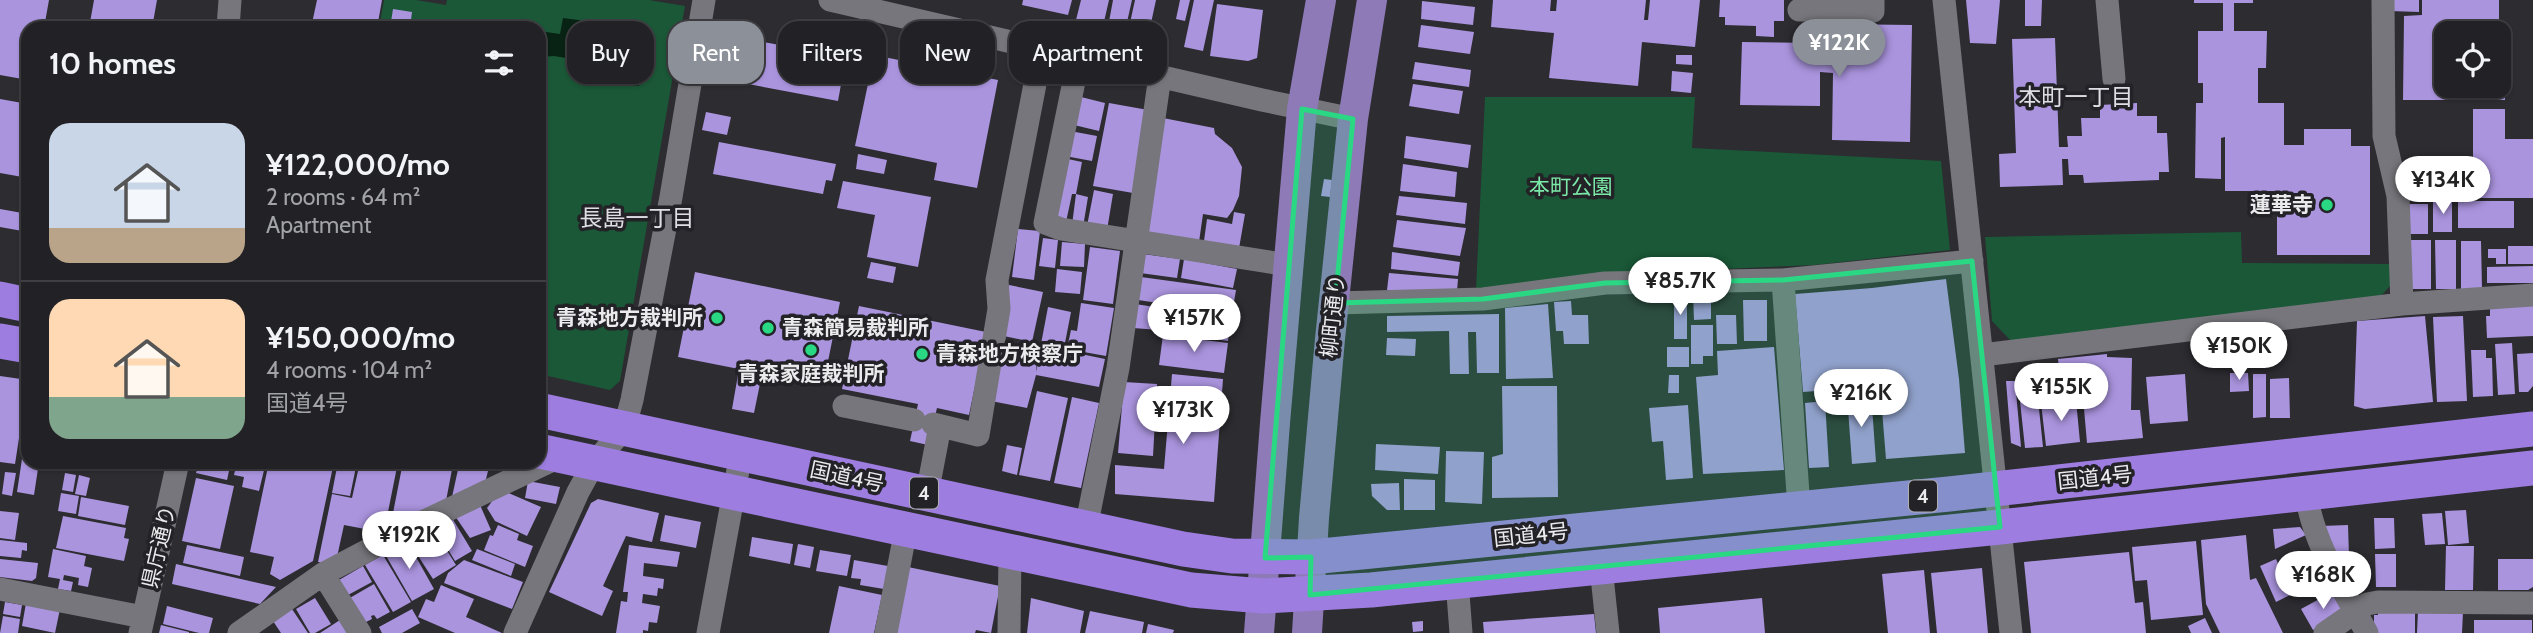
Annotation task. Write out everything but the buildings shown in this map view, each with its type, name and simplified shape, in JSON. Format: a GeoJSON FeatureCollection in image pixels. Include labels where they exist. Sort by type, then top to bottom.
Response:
{"type":"FeatureCollection","features":[{"type":"Feature","properties":{"kind":"highway"},"geometry":{"type":"LineString","coordinates":[[0,299],[21,304]]}},
{"type":"Feature","properties":{"kind":"highway"},"geometry":{"type":"LineString","coordinates":[[0,341],[21,345]]}},
{"type":"Feature","properties":{"kind":"highway","name":"国道4号"},"geometry":{"type":"LineString","coordinates":[[546,412],[1183,549],[1265,558],[1311,557],[1996,489],[2533,429]]}},
{"type":"Feature","properties":{"kind":"highway","name":"国道4号"},"geometry":{"type":"LineString","coordinates":[[550,453],[1191,590],[1263,596],[1310,595],[2000,527],[2533,468]]}},
{"type":"Feature","properties":{"kind":"main road"},"geometry":{"type":"LineString","coordinates":[[1259,633],[1302,109],[1321,0]]}},
{"type":"Feature","properties":{"kind":"main road","name":"柳町通り"},"geometry":{"type":"LineString","coordinates":[[1307,633],[1311,557],[1353,119],[1372,0]]}},
{"type":"Feature","properties":{"kind":"street"},"geometry":{"type":"LineString","coordinates":[[228,21],[230,0]]}},
{"type":"Feature","properties":{"kind":"street"},"geometry":{"type":"LineString","coordinates":[[515,633],[578,492],[594,463],[624,429],[632,400],[668,211],[705,0]]}},
{"type":"Feature","properties":{"kind":"street"},"geometry":{"type":"LineString","coordinates":[[1799,10],[1873,11],[1873,0]]}},
{"type":"Feature","properties":{"kind":"street"},"geometry":{"type":"LineString","coordinates":[[1944,0],[2011,633]]}},
{"type":"Feature","properties":{"kind":"street"},"geometry":{"type":"LineString","coordinates":[[2107,0],[2114,79]]}},
{"type":"Feature","properties":{"kind":"street"},"geometry":{"type":"LineString","coordinates":[[2383,0],[2384,136],[2399,196],[2402,304]]}},
{"type":"Feature","properties":{"kind":"street"},"geometry":{"type":"LineString","coordinates":[[845,1],[1009,40]]}},
{"type":"Feature","properties":{"kind":"street"},"geometry":{"type":"LineString","coordinates":[[1167,78],[1353,119]]}},
{"type":"Feature","properties":{"kind":"street"},"geometry":{"type":"LineString","coordinates":[[844,405],[978,435],[999,309],[997,280],[1035,84]]}},
{"type":"Feature","properties":{"kind":"street"},"geometry":{"type":"LineString","coordinates":[[1073,84],[1045,223],[1061,229],[1288,265]]}},
{"type":"Feature","properties":{"kind":"street"},"geometry":{"type":"LineString","coordinates":[[1086,528],[1118,368],[1159,84]]}},
{"type":"Feature","properties":{"kind":"street"},"geometry":{"type":"LineString","coordinates":[[1335,303],[1483,299],[1605,283],[1783,280],[1972,261]]}},
{"type":"Feature","properties":{"kind":"street"},"geometry":{"type":"LineString","coordinates":[[1783,280],[1799,508]]}},
{"type":"Feature","properties":{"kind":"street"},"geometry":{"type":"LineString","coordinates":[[1982,355],[2402,304],[2533,295]]}},
{"type":"Feature","properties":{"kind":"street"},"geometry":{"type":"LineString","coordinates":[[927,494],[929,423]]}},
{"type":"Feature","properties":{"kind":"street"},"geometry":{"type":"LineString","coordinates":[[550,453],[624,429]]}},
{"type":"Feature","properties":{"kind":"street"},"geometry":{"type":"LineString","coordinates":[[708,633],[741,454]]}},
{"type":"Feature","properties":{"kind":"street","name":"県庁通り"},"geometry":{"type":"LineString","coordinates":[[142,625],[176,469]]}},
{"type":"Feature","properties":{"kind":"street"},"geometry":{"type":"LineString","coordinates":[[239,633],[267,625],[323,574],[520,469]]}},
{"type":"Feature","properties":{"kind":"street"},"geometry":{"type":"LineString","coordinates":[[2306,493],[2309,517],[2362,623]]}},
{"type":"Feature","properties":{"kind":"street"},"geometry":{"type":"LineString","coordinates":[[887,633],[906,529]]}},
{"type":"Feature","properties":{"kind":"street"},"geometry":{"type":"LineString","coordinates":[[1009,633],[1010,551]]}},
{"type":"Feature","properties":{"kind":"street"},"geometry":{"type":"LineString","coordinates":[[1601,567],[1608,633]]}},
{"type":"Feature","properties":{"kind":"street"},"geometry":{"type":"LineString","coordinates":[[323,574],[360,633]]}},
{"type":"Feature","properties":{"kind":"street"},"geometry":{"type":"LineString","coordinates":[[1457,581],[1461,633]]}},
{"type":"Feature","properties":{"kind":"street"},"geometry":{"type":"LineString","coordinates":[[0,589],[142,625]]}},
{"type":"Feature","properties":{"kind":"street"},"geometry":{"type":"LineString","coordinates":[[2362,623],[2367,604],[2378,602],[2533,603]]}},
{"type":"Feature","properties":{"kind":"street"},"geometry":{"type":"LineString","coordinates":[[2325,633],[2362,623]]}},
{"type":"Feature","properties":{"kind":"highlighted area"},"geometry":{"type":"Polygon","coordinates":[[[1302,109],[1353,119],[1335,303],[1483,299],[1605,283],[1783,280],[1972,261],[2000,527],[1310,595],[1311,557],[1265,558],[1302,109]]]}},
{"type":"Feature","properties":{"kind":"green space"},"geometry":{"type":"Polygon","coordinates":[[[384,0],[416,0],[446,5],[447,0],[649,0],[685,6],[682,21],[668,21],[668,84],[671,84],[620,381],[610,390],[546,376],[546,21],[380,21],[384,0]]]}},
{"type":"Feature","properties":{"kind":"green space","name":"本町公園"},"geometry":{"type":"Polygon","coordinates":[[[1485,97],[1695,97],[1692,148],[1941,161],[1950,250],[1814,265],[1678,271],[1476,290],[1485,97]]]}},
{"type":"Feature","properties":{"kind":"green space"},"geometry":{"type":"Polygon","coordinates":[[[2241,232],[2242,263],[2391,264],[2392,284],[2377,300],[2011,341],[1992,321],[1985,237],[2241,232]]]}},
{"type":"Feature","properties":{"kind":"shaded area"},"geometry":{"type":"Polygon","coordinates":[[[563,18],[586,21],[567,21],[567,58],[546,57],[546,32],[560,34],[563,18]]]}},
{"type":"Feature","properties":{"kind":"place","name":"蓮華寺"},"geometry":{"type":"Point","coordinates":[2327,205]}},
{"type":"Feature","properties":{"kind":"place","name":"青森地方裁判所"},"geometry":{"type":"Point","coordinates":[717,318]}},
{"type":"Feature","properties":{"kind":"place","name":"青森簡易裁判所"},"geometry":{"type":"Point","coordinates":[768,328]}},
{"type":"Feature","properties":{"kind":"place","name":"青森家庭裁判所"},"geometry":{"type":"Point","coordinates":[811,350]}},
{"type":"Feature","properties":{"kind":"place","name":"青森地方検察庁"},"geometry":{"type":"Point","coordinates":[922,354]}},
{"type":"Feature","properties":{"kind":"district","name":"本町一丁目"},"geometry":{"type":"Point","coordinates":[2076,97]}},
{"type":"Feature","properties":{"kind":"district","name":"長島一丁目"},"geometry":{"type":"Point","coordinates":[637,218]}}]}
